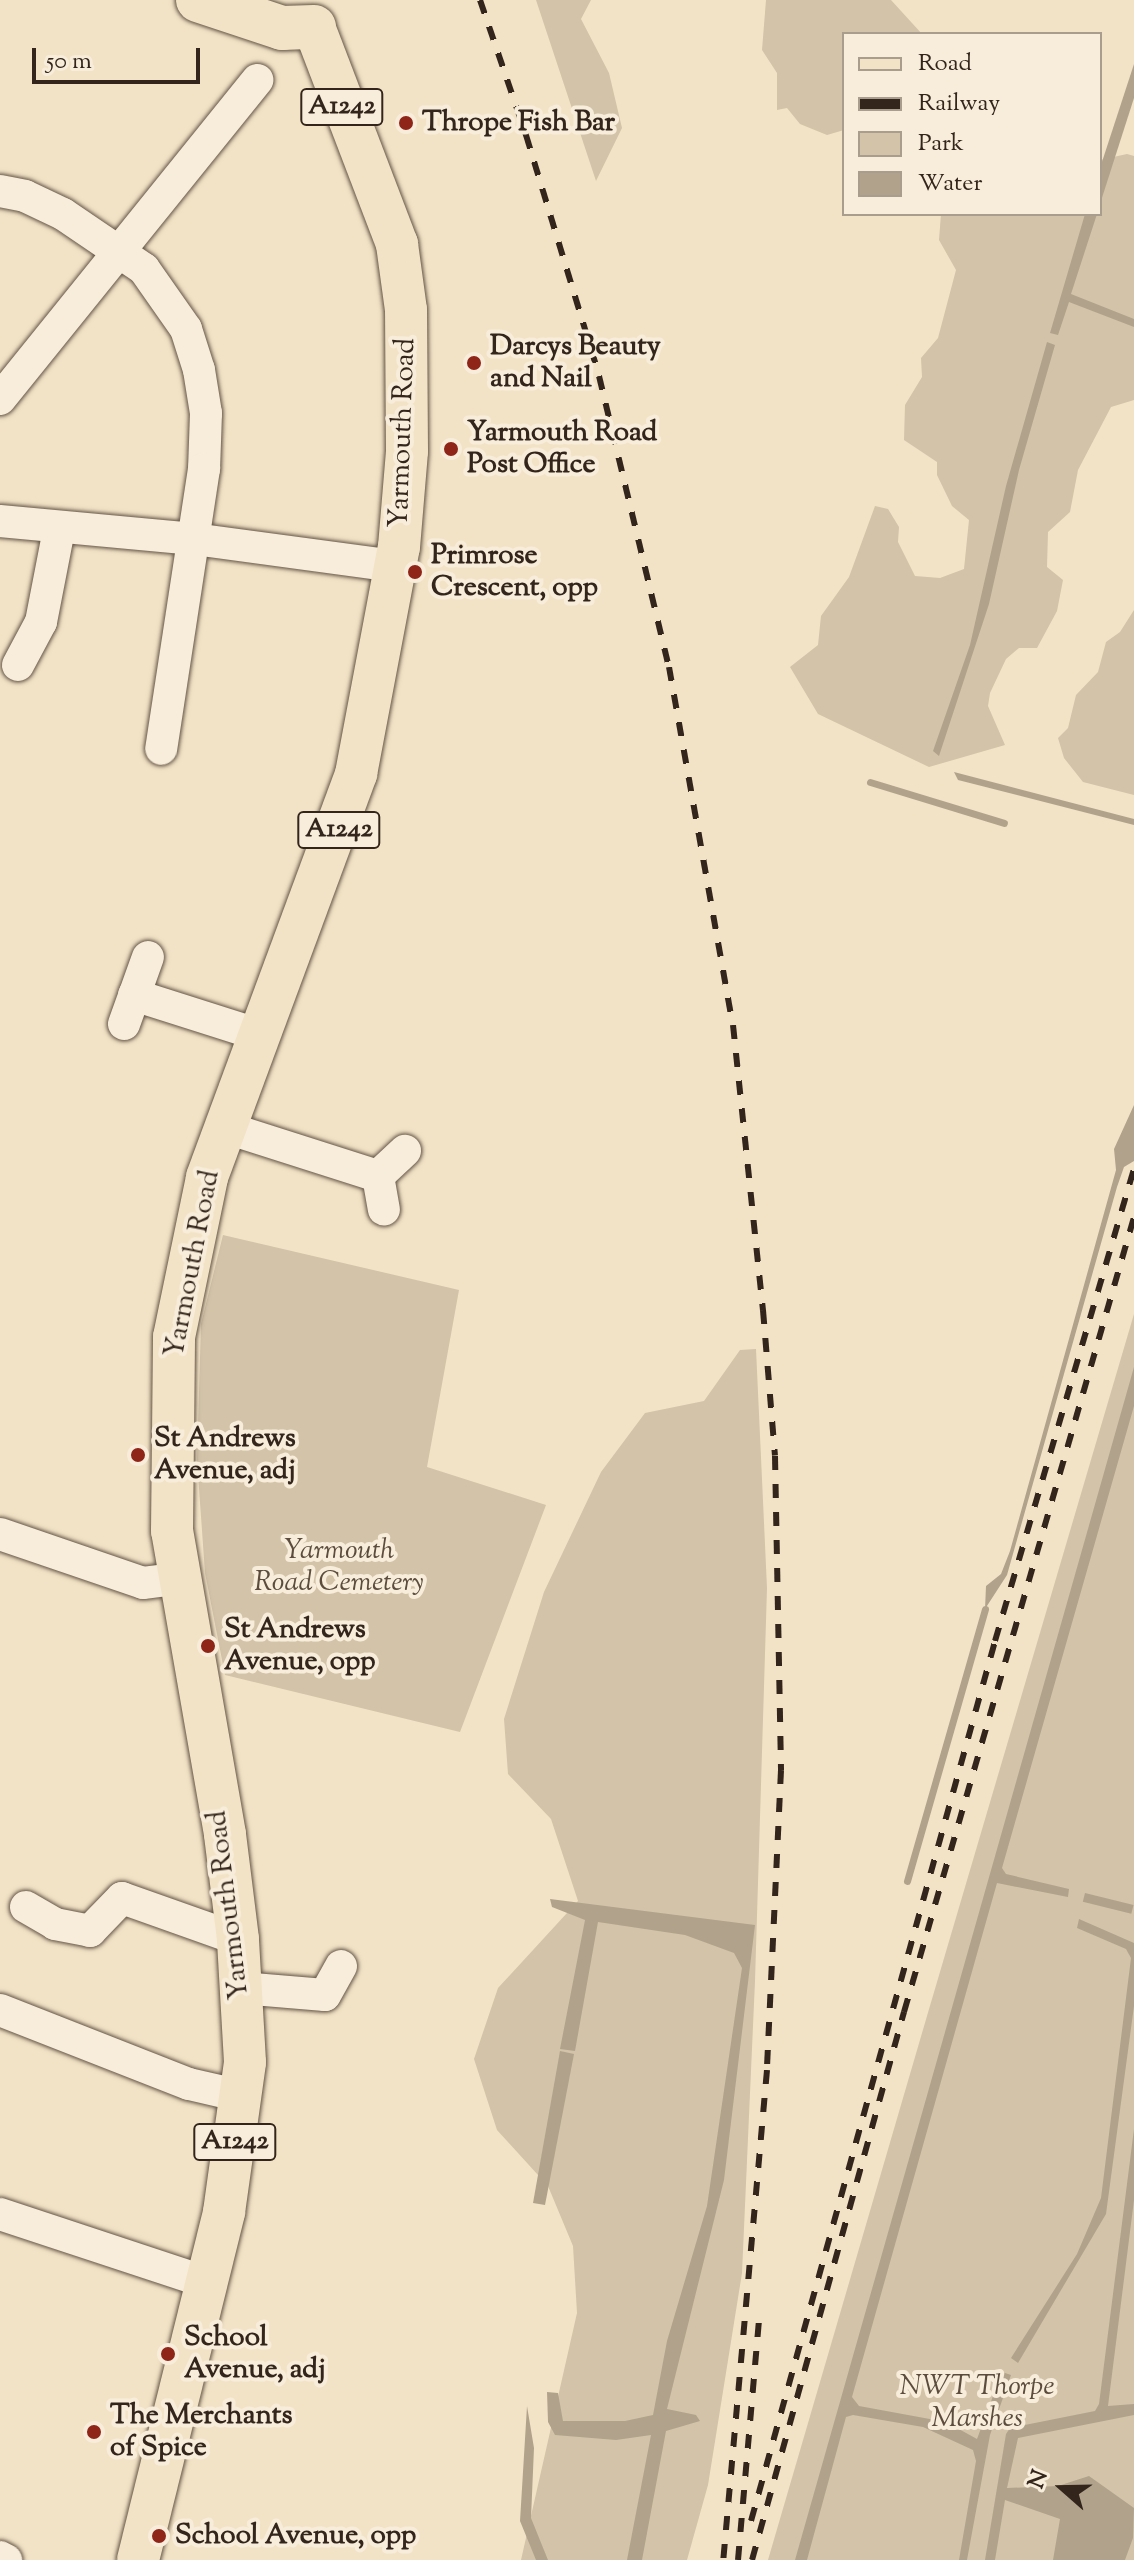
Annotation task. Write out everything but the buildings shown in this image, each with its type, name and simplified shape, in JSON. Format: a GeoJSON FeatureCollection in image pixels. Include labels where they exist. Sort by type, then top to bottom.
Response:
{"type":"FeatureCollection","features":[{"type":"Feature","properties":{"kind":"highway"},"geometry":{"type":"LineString","coordinates":[[198,0],[282,28],[308,9]]}},
{"type":"Feature","properties":{"kind":"main road","name":"Yarmouth Road"},"geometry":{"type":"LineString","coordinates":[[145,2558],[224,2212],[245,2062],[238,1939],[225,1834],[178,1579],[170,1480],[174,1337],[197,1215],[224,1127],[356,774],[395,566],[409,404],[397,244],[327,72],[308,9]]}},
{"type":"Feature","properties":{"kind":"street"},"geometry":{"type":"LineString","coordinates":[[0,399],[257,80]]}},
{"type":"Feature","properties":{"kind":"street"},"geometry":{"type":"LineString","coordinates":[[0,191],[25,196],[120,249],[163,292],[186,329],[199,370],[205,427],[194,539],[161,749]]}},
{"type":"Feature","properties":{"kind":"street"},"geometry":{"type":"LineString","coordinates":[[0,521],[59,529],[194,539],[395,566]]}},
{"type":"Feature","properties":{"kind":"street"},"geometry":{"type":"LineString","coordinates":[[18,665],[41,622],[59,529]]}},
{"type":"Feature","properties":{"kind":"street"},"geometry":{"type":"LineString","coordinates":[[148,957],[129,1010],[260,1035]]}},
{"type":"Feature","properties":{"kind":"street"},"geometry":{"type":"LineString","coordinates":[[224,1127],[378,1176]]}},
{"type":"Feature","properties":{"kind":"street"},"geometry":{"type":"LineString","coordinates":[[378,1176],[405,1151]]}},
{"type":"Feature","properties":{"kind":"street"},"geometry":{"type":"LineString","coordinates":[[378,1176],[384,1209]]}},
{"type":"Feature","properties":{"kind":"street"},"geometry":{"type":"LineString","coordinates":[[0,1534],[143,1583],[178,1579]]}},
{"type":"Feature","properties":{"kind":"street"},"geometry":{"type":"LineString","coordinates":[[26,1907],[55,1924],[90,1931],[122,1898],[238,1939]]}},
{"type":"Feature","properties":{"kind":"street"},"geometry":{"type":"LineString","coordinates":[[241,1988],[331,1999],[341,1966]]}},
{"type":"Feature","properties":{"kind":"street"},"geometry":{"type":"LineString","coordinates":[[0,2010],[189,2084],[241,2096]]}},
{"type":"Feature","properties":{"kind":"street"},"geometry":{"type":"LineString","coordinates":[[0,2214],[206,2282]]}},
{"type":"Feature","properties":{"kind":"street"},"geometry":{"type":"LineString","coordinates":[[0,2557],[6,2560]]}},
{"type":"Feature","properties":{"kind":"green space"},"geometry":{"type":"Polygon","coordinates":[[[536,0],[591,0],[581,19],[609,73],[622,128],[596,181],[536,0]]]}},
{"type":"Feature","properties":{"kind":"green space"},"geometry":{"type":"Polygon","coordinates":[[[766,0],[891,0],[920,32],[842,32],[842,131],[827,135],[800,124],[787,108],[777,110],[777,73],[762,50],[766,0]]]}},
{"type":"Feature","properties":{"kind":"green space"},"geometry":{"type":"Polygon","coordinates":[[[1127,154],[1134,156],[1134,400],[1111,407],[1078,470],[1070,512],[1048,532],[1047,567],[1063,580],[1057,611],[1037,648],[1019,648],[1006,659],[990,693],[988,706],[1005,745],[929,767],[818,714],[790,667],[818,645],[821,616],[849,577],[875,506],[888,509],[899,527],[898,542],[915,576],[940,578],[964,569],[969,520],[952,506],[937,475],[937,462],[904,440],[905,405],[922,377],[921,358],[938,338],[956,270],[939,240],[941,216],[1102,216],[1102,160],[1127,154]]]}},
{"type":"Feature","properties":{"kind":"green space"},"geometry":{"type":"Polygon","coordinates":[[[1134,610],[1134,795],[1083,782],[1064,758],[1058,738],[1068,728],[1076,695],[1098,672],[1106,642],[1120,632],[1134,610]]]}},
{"type":"Feature","properties":{"kind":"green space","name":"Yarmouth Road Cemetery"},"geometry":{"type":"Polygon","coordinates":[[[223,1235],[459,1290],[427,1467],[546,1505],[460,1732],[225,1675],[205,1573],[197,1460],[201,1324],[223,1235]]]}},
{"type":"Feature","properties":{"kind":"green space","name":"NWT Thorpe Marshes"},"geometry":{"type":"Polygon","coordinates":[[[1134,1314],[1134,2560],[768,2560],[927,2016],[1134,1314]]]}},
{"type":"Feature","properties":{"kind":"green space"},"geometry":{"type":"Polygon","coordinates":[[[756,1349],[767,1588],[755,1981],[742,2273],[708,2485],[687,2560],[521,2560],[577,2313],[573,2246],[548,2186],[497,2130],[474,2059],[498,1988],[578,1901],[551,1819],[508,1774],[504,1719],[544,1592],[601,1472],[645,1413],[704,1401],[740,1350],[756,1349]]]}},
{"type":"Feature","properties":{"kind":"water"},"geometry":{"type":"Polygon","coordinates":[[[1134,64],[1134,98],[1102,198],[1102,162],[1134,64]]]}},
{"type":"Feature","properties":{"kind":"water"},"geometry":{"type":"Polygon","coordinates":[[[1084,216],[1096,216],[1071,294],[1134,319],[1134,327],[1069,302],[1058,335],[1050,333],[1084,216]]]}},
{"type":"Feature","properties":{"kind":"water"},"geometry":{"type":"Polygon","coordinates":[[[1047,342],[1055,345],[1019,470],[989,604],[939,756],[933,751],[970,645],[1006,486],[1047,342]]]}},
{"type":"Feature","properties":{"kind":"water"},"geometry":{"type":"Polygon","coordinates":[[[954,772],[1134,819],[1134,825],[958,780],[954,772]]]}},
{"type":"Feature","properties":{"kind":"water"},"geometry":{"type":"Polygon","coordinates":[[[1134,1105],[1134,1161],[1124,1167],[1117,1187],[1007,1575],[985,1609],[986,1586],[1001,1574],[1010,1551],[1116,1170],[1114,1149],[1134,1105]]]}},
{"type":"Feature","properties":{"kind":"water"},"geometry":{"type":"Polygon","coordinates":[[[1134,1367],[1134,1406],[1002,1868],[1006,1874],[1069,1889],[1068,1897],[997,1883],[852,2397],[859,2406],[946,2422],[977,2439],[1002,2372],[1011,2375],[990,2435],[967,2560],[959,2560],[976,2461],[973,2450],[923,2427],[853,2415],[846,2417],[807,2560],[795,2560],[1134,1367]]]}},
{"type":"Feature","properties":{"kind":"water"},"geometry":{"type":"Polygon","coordinates":[[[1085,1893],[1134,1905],[1131,1914],[1083,1902],[1085,1893]]]}},
{"type":"Feature","properties":{"kind":"water"},"geometry":{"type":"Polygon","coordinates":[[[550,1899],[755,1925],[724,2180],[667,2409],[696,2415],[700,2421],[666,2431],[642,2560],[627,2560],[651,2435],[616,2440],[555,2435],[548,2422],[547,2392],[558,2393],[563,2421],[625,2421],[653,2415],[667,2341],[707,2206],[742,1968],[734,1953],[685,1935],[598,1922],[575,2051],[560,2049],[585,1920],[552,1907],[550,1899]]]}},
{"type":"Feature","properties":{"kind":"water"},"geometry":{"type":"Polygon","coordinates":[[[1079,1919],[1134,1943],[1134,2006],[1106,2214],[1018,2363],[1011,2358],[1077,2254],[1101,2198],[1131,1958],[1126,1949],[1077,1928],[1079,1919]]]}},
{"type":"Feature","properties":{"kind":"water"},"geometry":{"type":"Polygon","coordinates":[[[560,2051],[574,2054],[545,2205],[533,2203],[560,2051]]]}},
{"type":"Feature","properties":{"kind":"water"},"geometry":{"type":"Polygon","coordinates":[[[1134,2129],[1134,2200],[1108,2406],[1134,2404],[1134,2415],[1018,2438],[1007,2488],[1058,2486],[1089,2476],[1134,2508],[1133,2538],[1125,2560],[1053,2560],[1060,2519],[1005,2500],[995,2560],[985,2560],[1006,2434],[1010,2428],[1095,2411],[1099,2404],[1134,2129]]]}},
{"type":"Feature","properties":{"kind":"water"},"geometry":{"type":"Polygon","coordinates":[[[527,2406],[534,2448],[531,2518],[548,2560],[536,2560],[520,2521],[527,2406]]]}},
{"type":"Feature","properties":{"kind":"waterway"},"geometry":{"type":"LineString","coordinates":[[870,782],[1004,823]]}},
{"type":"Feature","properties":{"kind":"waterway"},"geometry":{"type":"LineString","coordinates":[[907,1881],[985,1609]]}},
{"type":"Feature","properties":{"kind":"railway"},"geometry":{"type":"LineString","coordinates":[[480,0],[526,135],[599,376],[669,667],[733,1025],[763,1310],[775,1456],[781,1770],[767,2070],[723,2560]]}},
{"type":"Feature","properties":{"kind":"railway"},"geometry":{"type":"LineString","coordinates":[[751,2521],[995,1641],[1134,1170]]}},
{"type":"Feature","properties":{"kind":"railway"},"geometry":{"type":"LineString","coordinates":[[752,2560],[904,2012],[1134,1217]]}},
{"type":"Feature","properties":{"kind":"railway"},"geometry":{"type":"LineString","coordinates":[[738,2560],[759,2321]]}},
{"type":"Feature","properties":{"kind":"place","name":"Thrope Fish Bar"},"geometry":{"type":"Point","coordinates":[406,123]}},
{"type":"Feature","properties":{"kind":"place","name":"Darcys Beauty and Nail"},"geometry":{"type":"Point","coordinates":[474,363]}},
{"type":"Feature","properties":{"kind":"place","name":"Yarmouth Road Post Office"},"geometry":{"type":"Point","coordinates":[451,449]}},
{"type":"Feature","properties":{"kind":"place","name":"Primrose Crescent, opp"},"geometry":{"type":"Point","coordinates":[415,572]}},
{"type":"Feature","properties":{"kind":"place","name":"St Andrews Avenue, adj"},"geometry":{"type":"Point","coordinates":[138,1455]}},
{"type":"Feature","properties":{"kind":"place","name":"St Andrews Avenue, opp"},"geometry":{"type":"Point","coordinates":[208,1646]}},
{"type":"Feature","properties":{"kind":"place","name":"School Avenue, adj"},"geometry":{"type":"Point","coordinates":[168,2354]}},
{"type":"Feature","properties":{"kind":"place","name":"The Merchants of Spice"},"geometry":{"type":"Point","coordinates":[94,2432]}},
{"type":"Feature","properties":{"kind":"place","name":"School Avenue, opp"},"geometry":{"type":"Point","coordinates":[159,2536]}}]}
